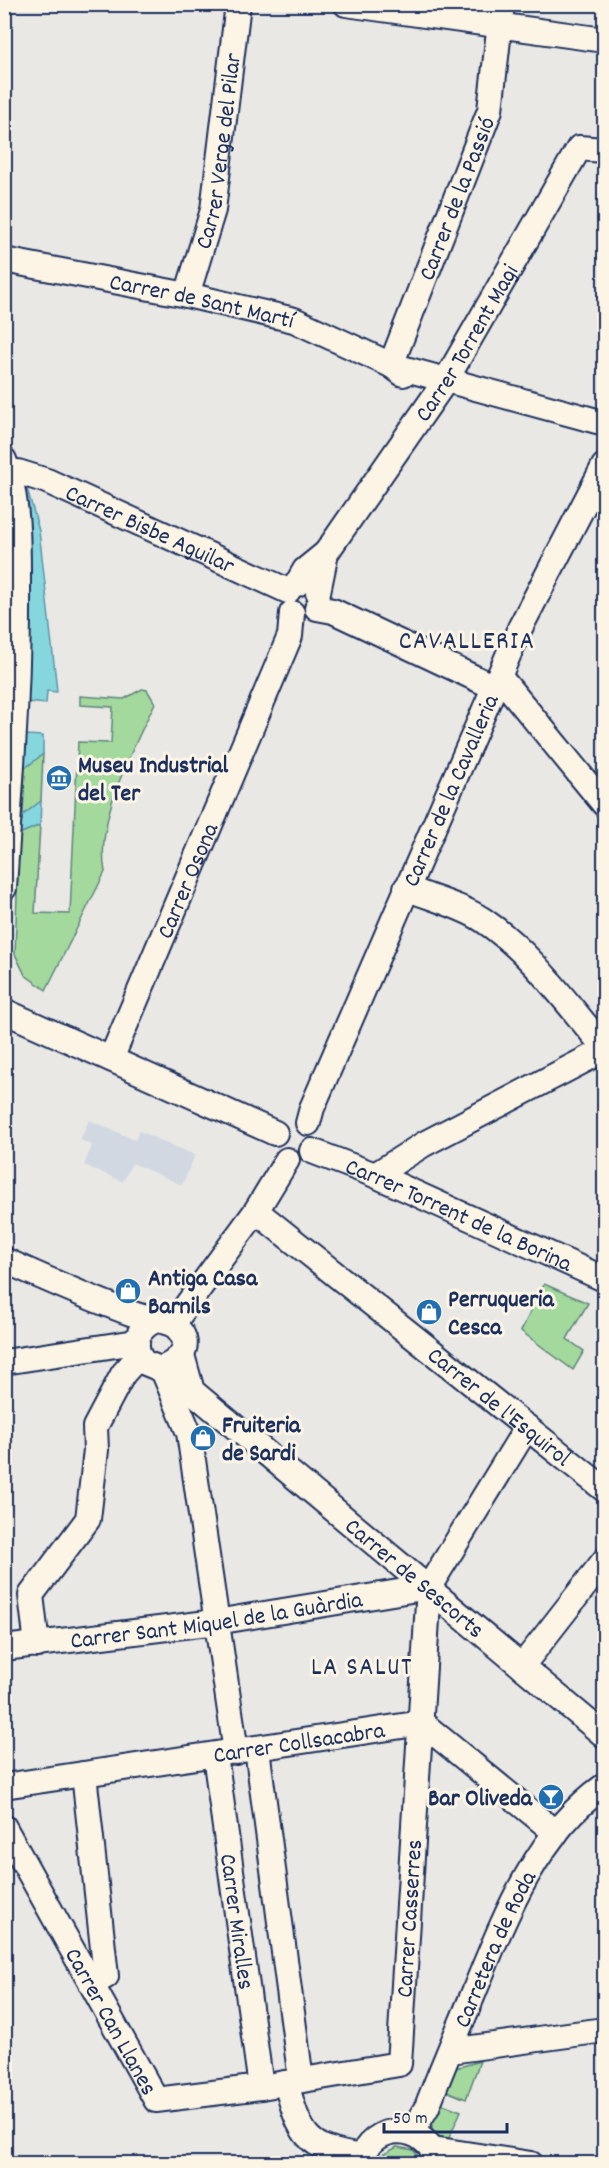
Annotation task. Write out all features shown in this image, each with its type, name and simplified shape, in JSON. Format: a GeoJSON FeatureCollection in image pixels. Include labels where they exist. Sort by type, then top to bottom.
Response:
{"type":"FeatureCollection","features":[{"type":"Feature","properties":{"kind":"street","name":"Carrer Verge del Pilar"},"geometry":{"type":"LineString","coordinates":[[187,295],[213,210],[238,4]]}},
{"type":"Feature","properties":{"kind":"street"},"geometry":{"type":"LineString","coordinates":[[346,4],[500,15],[604,40]]}},
{"type":"Feature","properties":{"kind":"street","name":"Carrer de la Passió"},"geometry":{"type":"LineString","coordinates":[[391,365],[490,110],[500,15]]}},
{"type":"Feature","properties":{"kind":"street","name":"Carrer Torrent Magi"},"geometry":{"type":"LineString","coordinates":[[301,606],[326,553],[440,389],[579,148],[604,150]]}},
{"type":"Feature","properties":{"kind":"street","name":"Carrer de Sant Martí"},"geometry":{"type":"LineString","coordinates":[[4,260],[187,295],[294,320],[440,389],[604,423]]}},
{"type":"Feature","properties":{"kind":"street"},"geometry":{"type":"LineString","coordinates":[[4,888],[18,651],[18,541],[7,466]]}},
{"type":"Feature","properties":{"kind":"street","name":"Carrer Bisbe Aguilar"},"geometry":{"type":"LineString","coordinates":[[7,466],[47,481],[301,606],[333,610],[496,682]]}},
{"type":"Feature","properties":{"kind":"street","name":"Carrer de la Cavalleria"},"geometry":{"type":"LineString","coordinates":[[308,1123],[312,1107],[496,682],[553,559],[604,466]]}},
{"type":"Feature","properties":{"kind":"street","name":"Carrer Osona"},"geometry":{"type":"LineString","coordinates":[[111,1059],[301,606]]}},
{"type":"Feature","properties":{"kind":"street"},"geometry":{"type":"LineString","coordinates":[[496,682],[604,804]]}},
{"type":"Feature","properties":{"kind":"street"},"geometry":{"type":"LineString","coordinates":[[375,1175],[424,1144],[604,1049],[524,955],[497,930],[481,918],[406,888]]}},
{"type":"Feature","properties":{"kind":"street"},"geometry":{"type":"LineString","coordinates":[[4,1011],[274,1133]]}},
{"type":"Feature","properties":{"kind":"street"},"geometry":{"type":"LineString","coordinates":[[289,1119],[308,1123],[315,1133],[312,1151],[299,1161],[287,1160],[277,1152],[274,1133],[289,1119]]}},
{"type":"Feature","properties":{"kind":"street","name":"Carrer Torrent de la Borina"},"geometry":{"type":"LineString","coordinates":[[312,1151],[375,1175],[604,1279]]}},
{"type":"Feature","properties":{"kind":"street"},"geometry":{"type":"LineString","coordinates":[[37,1646],[31,1595],[88,1519],[96,1450],[95,1427],[137,1349],[142,1329],[163,1323],[256,1211],[287,1160]]}},
{"type":"Feature","properties":{"kind":"street","name":"Carrer de l'Esquirol"},"geometry":{"type":"LineString","coordinates":[[256,1211],[604,1489]]}},
{"type":"Feature","properties":{"kind":"street"},"geometry":{"type":"LineString","coordinates":[[4,1260],[84,1296],[180,1329],[183,1339],[172,1362],[149,1366],[137,1349]]}},
{"type":"Feature","properties":{"kind":"street"},"geometry":{"type":"LineString","coordinates":[[4,1362],[137,1349]]}},
{"type":"Feature","properties":{"kind":"street","name":"Carrer de Sescorts"},"geometry":{"type":"LineString","coordinates":[[172,1362],[192,1391],[604,1735]]}},
{"type":"Feature","properties":{"kind":"street","name":"Carrer Miralles"},"geometry":{"type":"LineString","coordinates":[[172,1362],[189,1433],[236,1752],[294,2082]]}},
{"type":"Feature","properties":{"kind":"street"},"geometry":{"type":"LineString","coordinates":[[189,1433],[208,1419],[226,1420]]}},
{"type":"Feature","properties":{"kind":"street","name":"Carrer Casserres"},"geometry":{"type":"LineString","coordinates":[[294,2082],[399,2064],[429,1587],[527,1427]]}},
{"type":"Feature","properties":{"kind":"street"},"geometry":{"type":"LineString","coordinates":[[522,1666],[604,1561]]}},
{"type":"Feature","properties":{"kind":"street","name":"Carrer Sant Miquel de la Guàrdia"},"geometry":{"type":"LineString","coordinates":[[4,1648],[37,1646],[216,1622],[429,1587]]}},
{"type":"Feature","properties":{"kind":"street"},"geometry":{"type":"LineString","coordinates":[[422,1723],[556,1833]]}},
{"type":"Feature","properties":{"kind":"street","name":"Carrer Collsacabra"},"geometry":{"type":"LineString","coordinates":[[4,1785],[422,1723]]}},
{"type":"Feature","properties":{"kind":"street","name":"Carrer Miralles"},"geometry":{"type":"LineString","coordinates":[[236,1752],[261,2087]]}},
{"type":"Feature","properties":{"kind":"street"},"geometry":{"type":"LineString","coordinates":[[84,1774],[106,1976],[92,1984]]}},
{"type":"Feature","properties":{"kind":"street","name":"Carretera de Roda"},"geometry":{"type":"LineString","coordinates":[[412,2132],[427,2107],[504,1919],[530,1871],[556,1833],[588,1797],[604,1786]]}},
{"type":"Feature","properties":{"kind":"street","name":"Carrer Can Llanes"},"geometry":{"type":"LineString","coordinates":[[4,1827],[156,2100],[294,2082]]}},
{"type":"Feature","properties":{"kind":"street"},"geometry":{"type":"LineString","coordinates":[[464,2016],[495,2044]]}},
{"type":"Feature","properties":{"kind":"street"},"geometry":{"type":"LineString","coordinates":[[450,2051],[604,2030]]}},
{"type":"Feature","properties":{"kind":"street"},"geometry":{"type":"LineString","coordinates":[[294,2082],[297,2122],[313,2142],[329,2152],[360,2160],[371,2142],[386,2132],[412,2132],[421,2136],[436,2156],[531,2163]]}},
{"type":"Feature","properties":{"kind":"shaded area"},"geometry":{"type":"Polygon","coordinates":[[[89,1120],[135,1140],[139,1131],[195,1155],[182,1185],[132,1163],[123,1182],[84,1165],[92,1145],[80,1140],[89,1120]]]}},
{"type":"Feature","properties":{"kind":"green space"},"geometry":{"type":"Polygon","coordinates":[[[142,689],[147,690],[155,703],[126,763],[110,808],[103,852],[105,872],[46,990],[25,975],[15,954],[19,834],[40,825],[35,913],[70,914],[78,742],[111,743],[113,707],[80,705],[80,696],[124,699],[142,689]]]}},
{"type":"Feature","properties":{"kind":"green space"},"geometry":{"type":"Polygon","coordinates":[[[43,754],[41,801],[23,815],[25,768],[43,754]]]}},
{"type":"Feature","properties":{"kind":"green space"},"geometry":{"type":"Polygon","coordinates":[[[544,1284],[588,1303],[567,1339],[584,1351],[573,1370],[521,1331],[544,1284]]]}},
{"type":"Feature","properties":{"kind":"green space"},"geometry":{"type":"Polygon","coordinates":[[[480,2061],[466,2099],[444,2090],[456,2068],[480,2061]]]}},
{"type":"Feature","properties":{"kind":"green space"},"geometry":{"type":"Polygon","coordinates":[[[440,2103],[461,2111],[447,2142],[432,2133],[432,2122],[440,2103]]]}},
{"type":"Feature","properties":{"kind":"green space"},"geometry":{"type":"Polygon","coordinates":[[[397,2147],[413,2150],[424,2163],[378,2163],[382,2155],[397,2147]]]}},
{"type":"Feature","properties":{"kind":"water"},"geometry":{"type":"Polygon","coordinates":[[[25,481],[39,531],[56,681],[57,692],[47,691],[46,704],[27,702],[18,483],[25,481]]]}},
{"type":"Feature","properties":{"kind":"water"},"geometry":{"type":"Polygon","coordinates":[[[4,509],[8,530],[8,652],[4,652],[4,509]]]}},
{"type":"Feature","properties":{"kind":"water"},"geometry":{"type":"Polygon","coordinates":[[[25,735],[43,736],[43,754],[25,768],[25,735]]]}},
{"type":"Feature","properties":{"kind":"water"},"geometry":{"type":"Polygon","coordinates":[[[41,801],[40,825],[19,834],[23,815],[41,801]]]}},
{"type":"Feature","properties":{"kind":"place","name":"Museu Industrial del Ter"},"geometry":{"type":"Point","coordinates":[59,778]}},
{"type":"Feature","properties":{"kind":"place","name":"Antiga Casa Barnils"},"geometry":{"type":"Point","coordinates":[128,1291]}},
{"type":"Feature","properties":{"kind":"place","name":"Perruqueria Cesca"},"geometry":{"type":"Point","coordinates":[429,1312]}},
{"type":"Feature","properties":{"kind":"place","name":"Fruiteria de Sardi"},"geometry":{"type":"Point","coordinates":[203,1438]}},
{"type":"Feature","properties":{"kind":"place","name":"Bar Oliveda"},"geometry":{"type":"Point","coordinates":[551,1797]}},
{"type":"Feature","properties":{"kind":"district","name":"CAVALLERIA"},"geometry":{"type":"Point","coordinates":[467,639]}},
{"type":"Feature","properties":{"kind":"district","name":"LA SALUT"},"geometry":{"type":"Point","coordinates":[362,1665]}}]}
